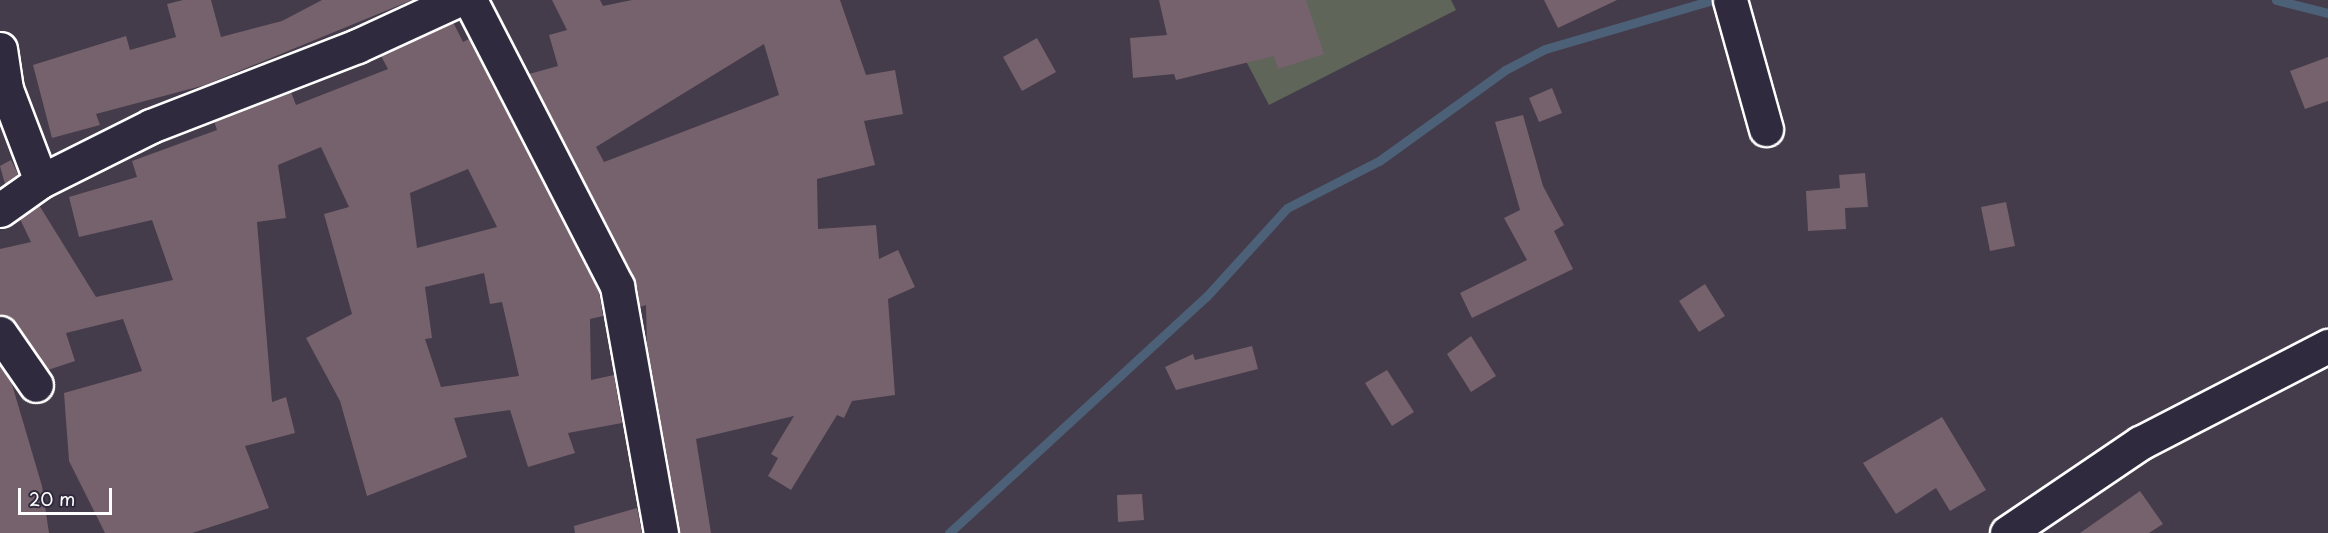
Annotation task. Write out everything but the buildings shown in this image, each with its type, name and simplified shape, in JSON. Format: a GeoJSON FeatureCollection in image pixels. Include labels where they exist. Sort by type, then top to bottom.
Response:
{"type":"FeatureCollection","features":[{"type":"Feature","properties":{"kind":"street"},"geometry":{"type":"LineString","coordinates":[[0,210],[41,181],[151,126],[357,46],[457,0]]}},
{"type":"Feature","properties":{"kind":"street"},"geometry":{"type":"LineString","coordinates":[[470,0],[617,286],[661,533]]}},
{"type":"Feature","properties":{"kind":"street"},"geometry":{"type":"LineString","coordinates":[[1730,0],[1766,129]]}},
{"type":"Feature","properties":{"kind":"street"},"geometry":{"type":"LineString","coordinates":[[0,49],[6,89],[41,181]]}},
{"type":"Feature","properties":{"kind":"street"},"geometry":{"type":"LineString","coordinates":[[0,333],[36,385]]}},
{"type":"Feature","properties":{"kind":"street"},"geometry":{"type":"LineString","coordinates":[[2007,533],[2140,443],[2328,346]]}},
{"type":"Feature","properties":{"kind":"green space"},"geometry":{"type":"Polygon","coordinates":[[[1214,0],[1451,0],[1456,10],[1269,105],[1214,0]]]}},
{"type":"Feature","properties":{"kind":"waterway"},"geometry":{"type":"LineString","coordinates":[[949,533],[1206,297],[1287,208],[1379,161],[1505,70],[1545,49],[1713,0]]}},
{"type":"Feature","properties":{"kind":"waterway"},"geometry":{"type":"LineString","coordinates":[[2276,0],[2328,13]]}}]}
